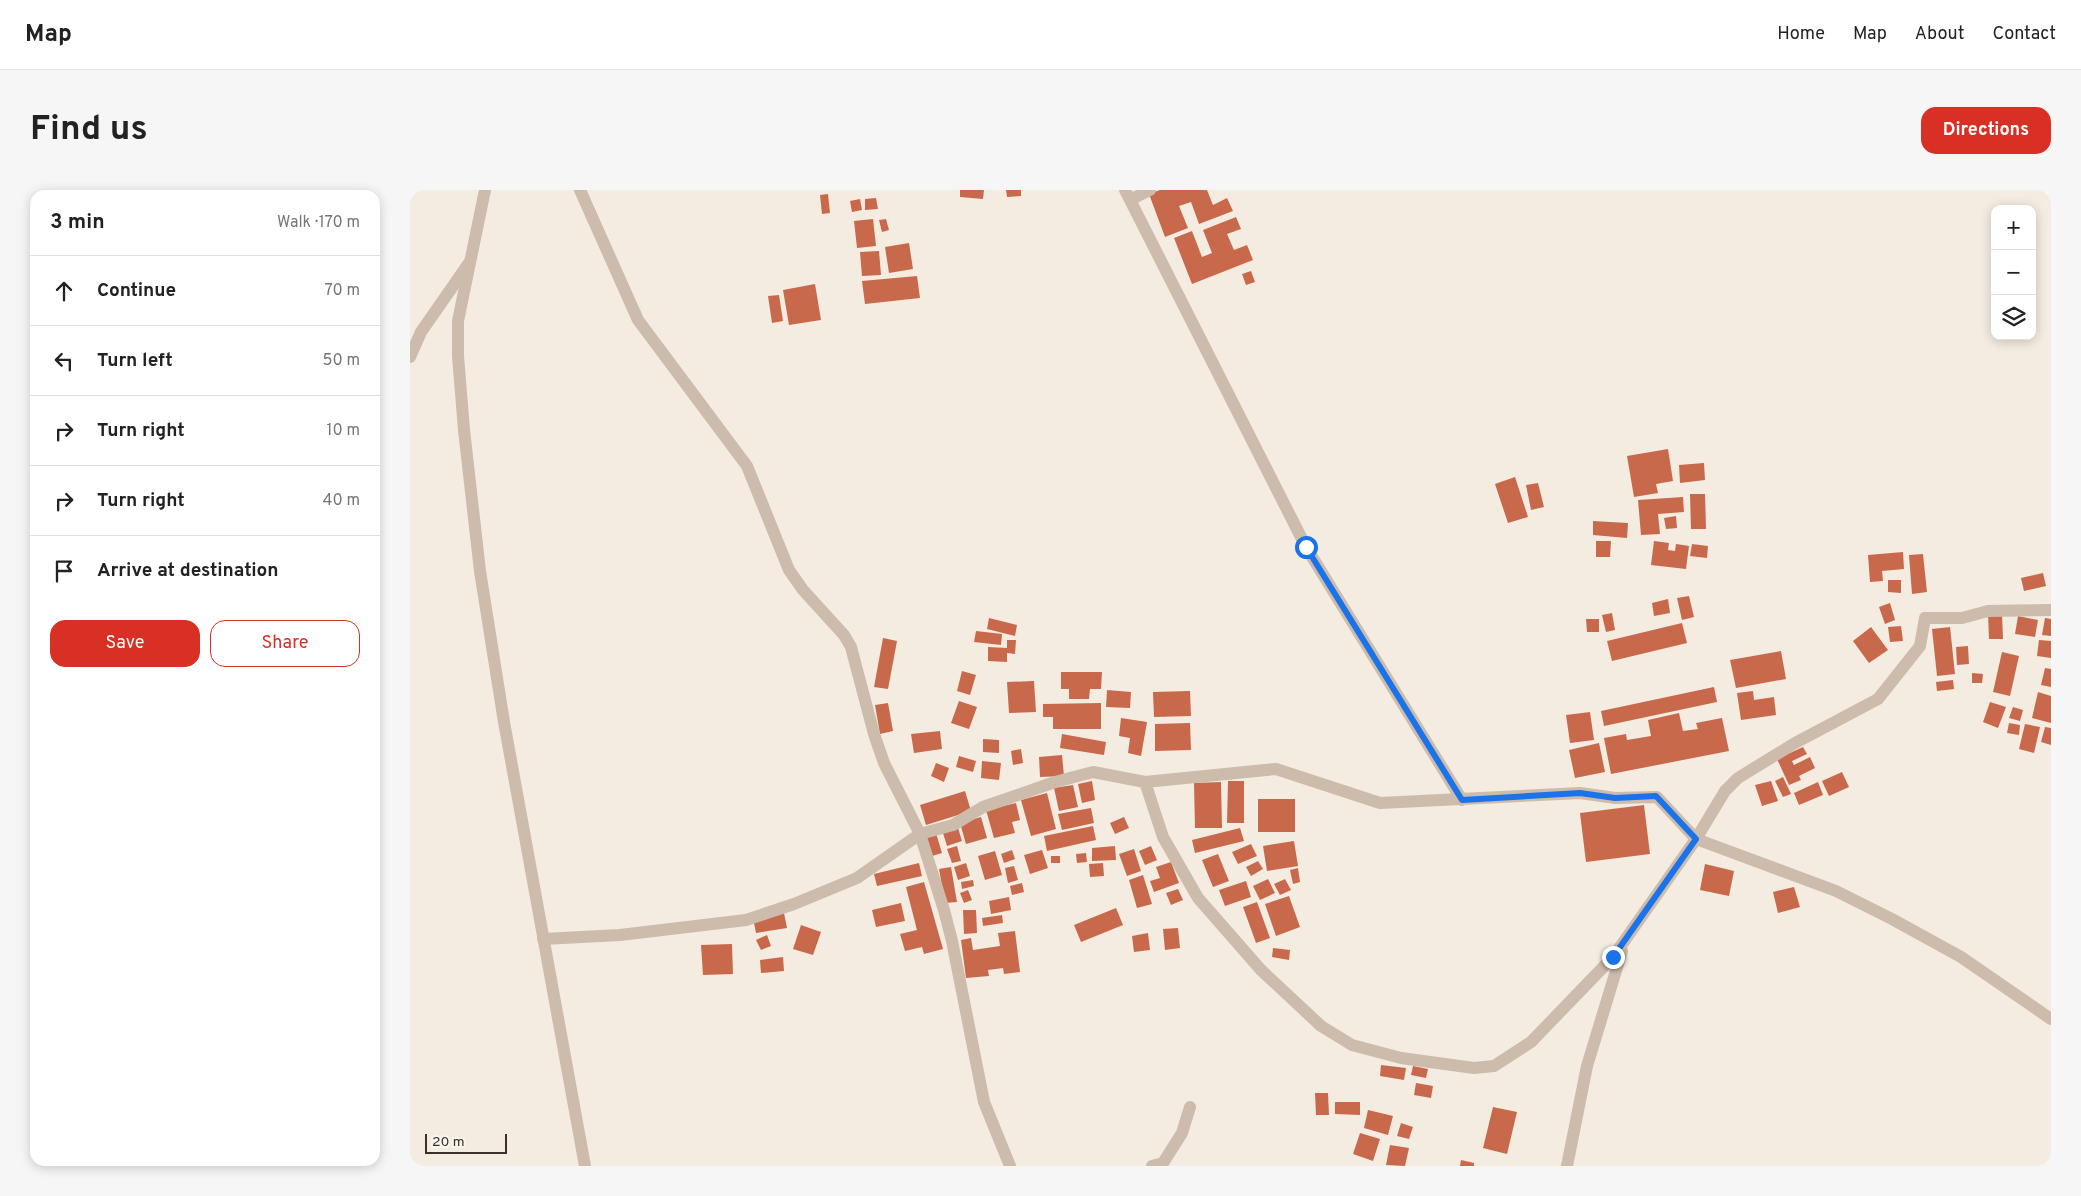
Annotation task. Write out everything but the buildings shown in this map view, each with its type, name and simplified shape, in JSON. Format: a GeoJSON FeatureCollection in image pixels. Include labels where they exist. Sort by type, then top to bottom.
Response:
{"type":"FeatureCollection","features":[{"type":"Feature","properties":{"kind":"street"},"geometry":{"type":"LineString","coordinates":[[484,190],[458,321],[458,356],[464,430],[480,571],[506,732],[585,1166]]}},
{"type":"Feature","properties":{"kind":"street"},"geometry":{"type":"LineString","coordinates":[[580,190],[638,320],[747,466],[790,570],[803,590],[844,635],[851,647],[874,734],[884,763],[920,834],[952,941],[984,1102],[1010,1166]]}},
{"type":"Feature","properties":{"kind":"street"},"geometry":{"type":"LineString","coordinates":[[1150,190],[1128,195],[1306,547],[1462,800]]}},
{"type":"Feature","properties":{"kind":"street"},"geometry":{"type":"LineString","coordinates":[[410,357],[422,332],[468,263]]}},
{"type":"Feature","properties":{"kind":"street"},"geometry":{"type":"LineString","coordinates":[[1145,782],[1163,837],[1198,898],[1261,970],[1322,1026],[1352,1045],[1401,1058],[1474,1068],[1494,1066],[1531,1042],[1613,957],[1696,839],[1725,791],[1738,778],[1795,743],[1878,699],[1920,646],[1925,618],[1962,618],[1988,612],[2051,610]]}},
{"type":"Feature","properties":{"kind":"street"},"geometry":{"type":"LineString","coordinates":[[543,939],[620,935],[746,920],[794,904],[857,878],[920,834],[953,825],[983,807],[1037,788],[1093,772],[1145,782],[1276,769],[1380,803],[1580,793],[1615,798],[1656,796],[1696,839],[1836,891],[1892,919],[1960,957],[2051,1019]]}},
{"type":"Feature","properties":{"kind":"street"},"geometry":{"type":"LineString","coordinates":[[1567,1166],[1587,1066],[1625,940]]}},
{"type":"Feature","properties":{"kind":"street"},"geometry":{"type":"LineString","coordinates":[[1152,1166],[1164,1163],[1182,1133],[1190,1107]]}},
{"type":"Feature","properties":{"kind":"route"},"geometry":{"type":"LineString","coordinates":[[1306,547],[1462,800],[1580,793],[1615,798],[1656,796],[1696,839],[1613,957]]}}]}
